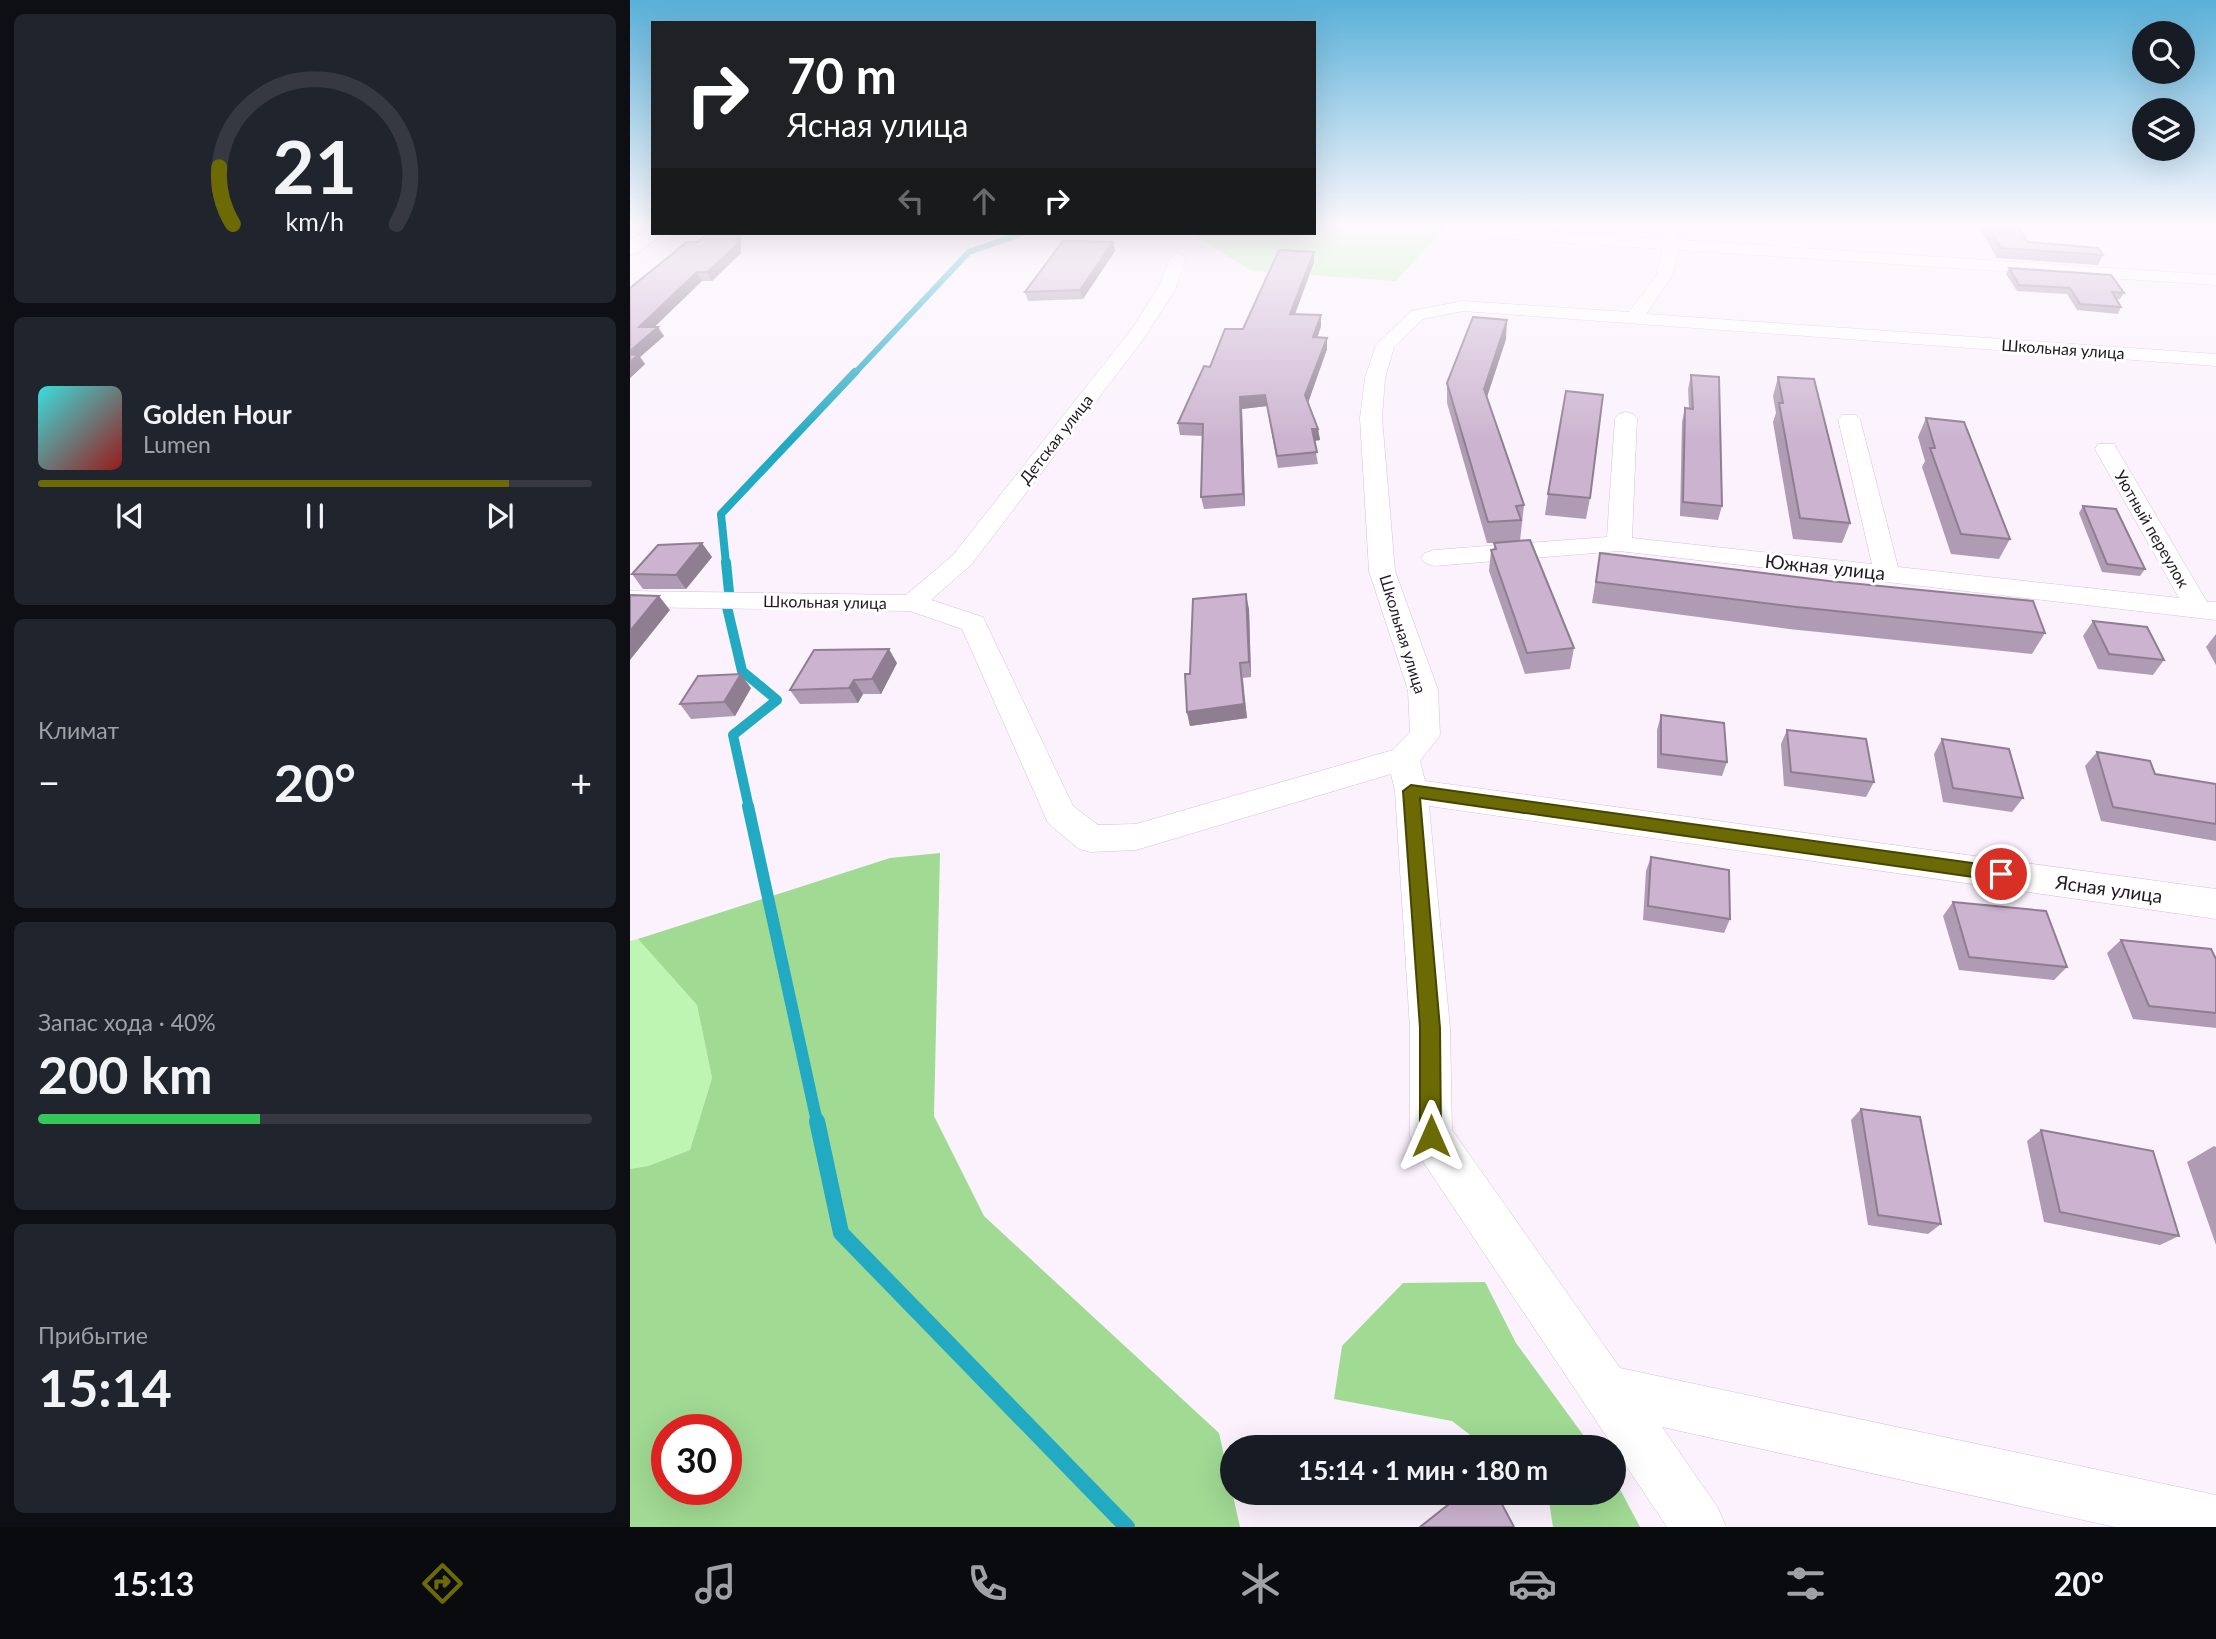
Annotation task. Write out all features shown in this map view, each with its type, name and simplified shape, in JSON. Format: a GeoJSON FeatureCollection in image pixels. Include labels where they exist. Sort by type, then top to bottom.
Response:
{"type":"FeatureCollection","features":[{"type":"Feature","properties":{"kind":"street","name":"Детская улица"},"geometry":{"type":"LineString","coordinates":[[912,603],[962,560],[1121,355],[1161,297]]}},
{"type":"Feature","properties":{"kind":"street"},"geometry":{"type":"LineString","coordinates":[[1633,318],[1649,297]]}},
{"type":"Feature","properties":{"kind":"street","name":"Школьная улица"},"geometry":{"type":"LineString","coordinates":[[630,599],[912,603],[973,623],[1060,814],[1091,839],[1136,837],[1407,775],[1425,735],[1423,690],[1382,571],[1371,418],[1375,378],[1385,345],[1417,315],[1463,306],[2216,360]]}},
{"type":"Feature","properties":{"kind":"street"},"geometry":{"type":"LineString","coordinates":[[1619,544],[1626,418]]}},
{"type":"Feature","properties":{"kind":"street"},"geometry":{"type":"LineString","coordinates":[[1849,419],[1887,574]]}},
{"type":"Feature","properties":{"kind":"street","name":"Уютный переулок"},"geometry":{"type":"LineString","coordinates":[[2106,449],[2208,610]]}},
{"type":"Feature","properties":{"kind":"street","name":"Южная улица"},"geometry":{"type":"LineString","coordinates":[[1434,558],[1619,544],[2208,610]]}},
{"type":"Feature","properties":{"kind":"street"},"geometry":{"type":"LineString","coordinates":[[1407,775],[1430,1028],[1431,1136],[1699,1527]]}},
{"type":"Feature","properties":{"kind":"street","name":"Ясная улица"},"geometry":{"type":"LineString","coordinates":[[1407,775],[2216,904]]}},
{"type":"Feature","properties":{"kind":"street"},"geometry":{"type":"LineString","coordinates":[[1609,1396],[2216,1522]]}},
{"type":"Feature","properties":{"kind":"green space"},"geometry":{"type":"Polygon","coordinates":[[[940,853],[934,1116],[984,1216],[1219,1433],[1220,1505],[1235,1505],[1240,1527],[630,1527],[630,1169],[648,1166],[690,1150],[712,1078],[697,1005],[638,939],[890,858],[940,853]]]}},
{"type":"Feature","properties":{"kind":"green space"},"geometry":{"type":"Polygon","coordinates":[[[638,939],[697,1005],[712,1078],[690,1150],[648,1166],[630,1169],[630,941],[638,939]]]}},
{"type":"Feature","properties":{"kind":"green space"},"geometry":{"type":"Polygon","coordinates":[[[1485,1282],[1516,1343],[1583,1435],[1470,1435],[1452,1421],[1334,1399],[1342,1346],[1403,1283],[1485,1282]]]}},
{"type":"Feature","properties":{"kind":"green space"},"geometry":{"type":"Polygon","coordinates":[[[1626,1501],[1640,1527],[1553,1527],[1550,1505],[1626,1505],[1626,1501]]]}},
{"type":"Feature","properties":{"kind":"building"},"geometry":{"type":"Polygon","coordinates":[[[630,297],[670,297],[639,327],[658,327],[630,351],[630,297]]]}},
{"type":"Feature","properties":{"kind":"building"},"geometry":{"type":"Polygon","coordinates":[[[1257,297],[1296,297],[1290,314],[1321,315],[1313,337],[1327,338],[1305,395],[1318,429],[1312,429],[1317,452],[1277,456],[1265,395],[1240,397],[1243,494],[1201,497],[1203,424],[1178,423],[1204,366],[1210,367],[1225,329],[1243,329],[1257,297]]]}},
{"type":"Feature","properties":{"kind":"building"},"geometry":{"type":"Polygon","coordinates":[[[2076,297],[2115,297],[2121,307],[2080,304],[2076,297]]]}},
{"type":"Feature","properties":{"kind":"building"},"geometry":{"type":"Polygon","coordinates":[[[1473,317],[1507,320],[1484,389],[1524,505],[1516,506],[1521,520],[1488,522],[1447,383],[1473,317]]]}},
{"type":"Feature","properties":{"kind":"building"},"geometry":{"type":"Polygon","coordinates":[[[639,354],[630,362],[630,355],[639,354]]]}},
{"type":"Feature","properties":{"kind":"building"},"geometry":{"type":"Polygon","coordinates":[[[1691,375],[1719,377],[1722,506],[1683,502],[1685,408],[1693,409],[1691,375]]]}},
{"type":"Feature","properties":{"kind":"building"},"geometry":{"type":"Polygon","coordinates":[[[1778,377],[1814,379],[1850,523],[1800,518],[1779,403],[1783,403],[1778,377]]]}},
{"type":"Feature","properties":{"kind":"building"},"geometry":{"type":"Polygon","coordinates":[[[1566,391],[1603,395],[1590,498],[1548,494],[1566,391]]]}},
{"type":"Feature","properties":{"kind":"building"},"geometry":{"type":"Polygon","coordinates":[[[1926,418],[1964,422],[2010,539],[1961,534],[1930,448],[1935,448],[1926,418]]]}},
{"type":"Feature","properties":{"kind":"building"},"geometry":{"type":"Polygon","coordinates":[[[2083,506],[2116,509],[2145,569],[2107,564],[2083,506]]]}},
{"type":"Feature","properties":{"kind":"building"},"geometry":{"type":"Polygon","coordinates":[[[1530,540],[1574,648],[1527,653],[1491,550],[1496,549],[1494,543],[1530,540]]]}},
{"type":"Feature","properties":{"kind":"building"},"geometry":{"type":"Polygon","coordinates":[[[702,543],[676,575],[632,574],[658,545],[702,543]]]}},
{"type":"Feature","properties":{"kind":"building"},"geometry":{"type":"Polygon","coordinates":[[[1600,553],[1829,581],[2033,601],[2045,633],[1797,607],[1596,582],[1600,553]]]}},
{"type":"Feature","properties":{"kind":"building"},"geometry":{"type":"Polygon","coordinates":[[[1246,594],[1249,662],[1240,663],[1244,704],[1187,712],[1185,674],[1190,674],[1193,599],[1246,594]]]}},
{"type":"Feature","properties":{"kind":"building"},"geometry":{"type":"Polygon","coordinates":[[[630,595],[659,596],[630,631],[630,595]]]}},
{"type":"Feature","properties":{"kind":"building"},"geometry":{"type":"Polygon","coordinates":[[[2093,621],[2147,627],[2164,660],[2109,654],[2093,621]]]}},
{"type":"Feature","properties":{"kind":"building"},"geometry":{"type":"Polygon","coordinates":[[[889,649],[872,679],[854,680],[849,688],[790,690],[814,650],[889,649]]]}},
{"type":"Feature","properties":{"kind":"building"},"geometry":{"type":"Polygon","coordinates":[[[741,674],[724,702],[680,704],[698,676],[741,674]]]}},
{"type":"Feature","properties":{"kind":"building"},"geometry":{"type":"Polygon","coordinates":[[[1661,715],[1724,723],[1727,762],[1661,754],[1661,715]]]}},
{"type":"Feature","properties":{"kind":"building"},"geometry":{"type":"Polygon","coordinates":[[[1787,730],[1866,739],[1874,782],[1791,772],[1787,730]]]}},
{"type":"Feature","properties":{"kind":"building"},"geometry":{"type":"Polygon","coordinates":[[[1942,739],[2009,749],[2023,798],[1953,788],[1942,739]]]}},
{"type":"Feature","properties":{"kind":"building"},"geometry":{"type":"Polygon","coordinates":[[[2097,752],[2150,761],[2155,774],[2216,784],[2216,824],[2113,807],[2097,752]]]}},
{"type":"Feature","properties":{"kind":"building"},"geometry":{"type":"Polygon","coordinates":[[[1651,857],[1729,870],[1730,919],[1648,906],[1651,857]]]}},
{"type":"Feature","properties":{"kind":"building"},"geometry":{"type":"Polygon","coordinates":[[[1953,902],[2046,911],[2067,967],[1969,957],[1953,902]]]}},
{"type":"Feature","properties":{"kind":"building"},"geometry":{"type":"Polygon","coordinates":[[[2121,940],[2211,949],[2216,959],[2216,1013],[2149,1006],[2121,940]]]}},
{"type":"Feature","properties":{"kind":"building"},"geometry":{"type":"Polygon","coordinates":[[[1861,1109],[1920,1117],[1941,1224],[1878,1215],[1861,1109]]]}},
{"type":"Feature","properties":{"kind":"building"},"geometry":{"type":"Polygon","coordinates":[[[2041,1130],[2153,1151],[2179,1236],[2060,1212],[2041,1130]]]}},
{"type":"Feature","properties":{"kind":"building"},"geometry":{"type":"Polygon","coordinates":[[[1448,1505],[1502,1505],[1514,1527],[1420,1527],[1448,1505]]]}},
{"type":"Feature","properties":{"kind":"waterway"},"geometry":{"type":"LineString","coordinates":[[854,374],[926,297]]}},
{"type":"Feature","properties":{"kind":"waterway"},"geometry":{"type":"LineString","coordinates":[[726,564],[721,514],[855,372]]}},
{"type":"Feature","properties":{"kind":"waterway"},"geometry":{"type":"LineString","coordinates":[[726,562],[729,592]]}},
{"type":"Feature","properties":{"kind":"waterway"},"geometry":{"type":"LineString","coordinates":[[727,607],[742,671],[777,700],[733,735],[749,808]]}},
{"type":"Feature","properties":{"kind":"waterway"},"geometry":{"type":"LineString","coordinates":[[748,806],[817,1122]]}},
{"type":"Feature","properties":{"kind":"waterway"},"geometry":{"type":"LineString","coordinates":[[817,1121],[841,1233],[1127,1527]]}},
{"type":"Feature","properties":{"kind":"route"},"geometry":{"type":"LineString","coordinates":[[1431,1136],[1430,1028],[1411,791],[2001,874]]}}]}
